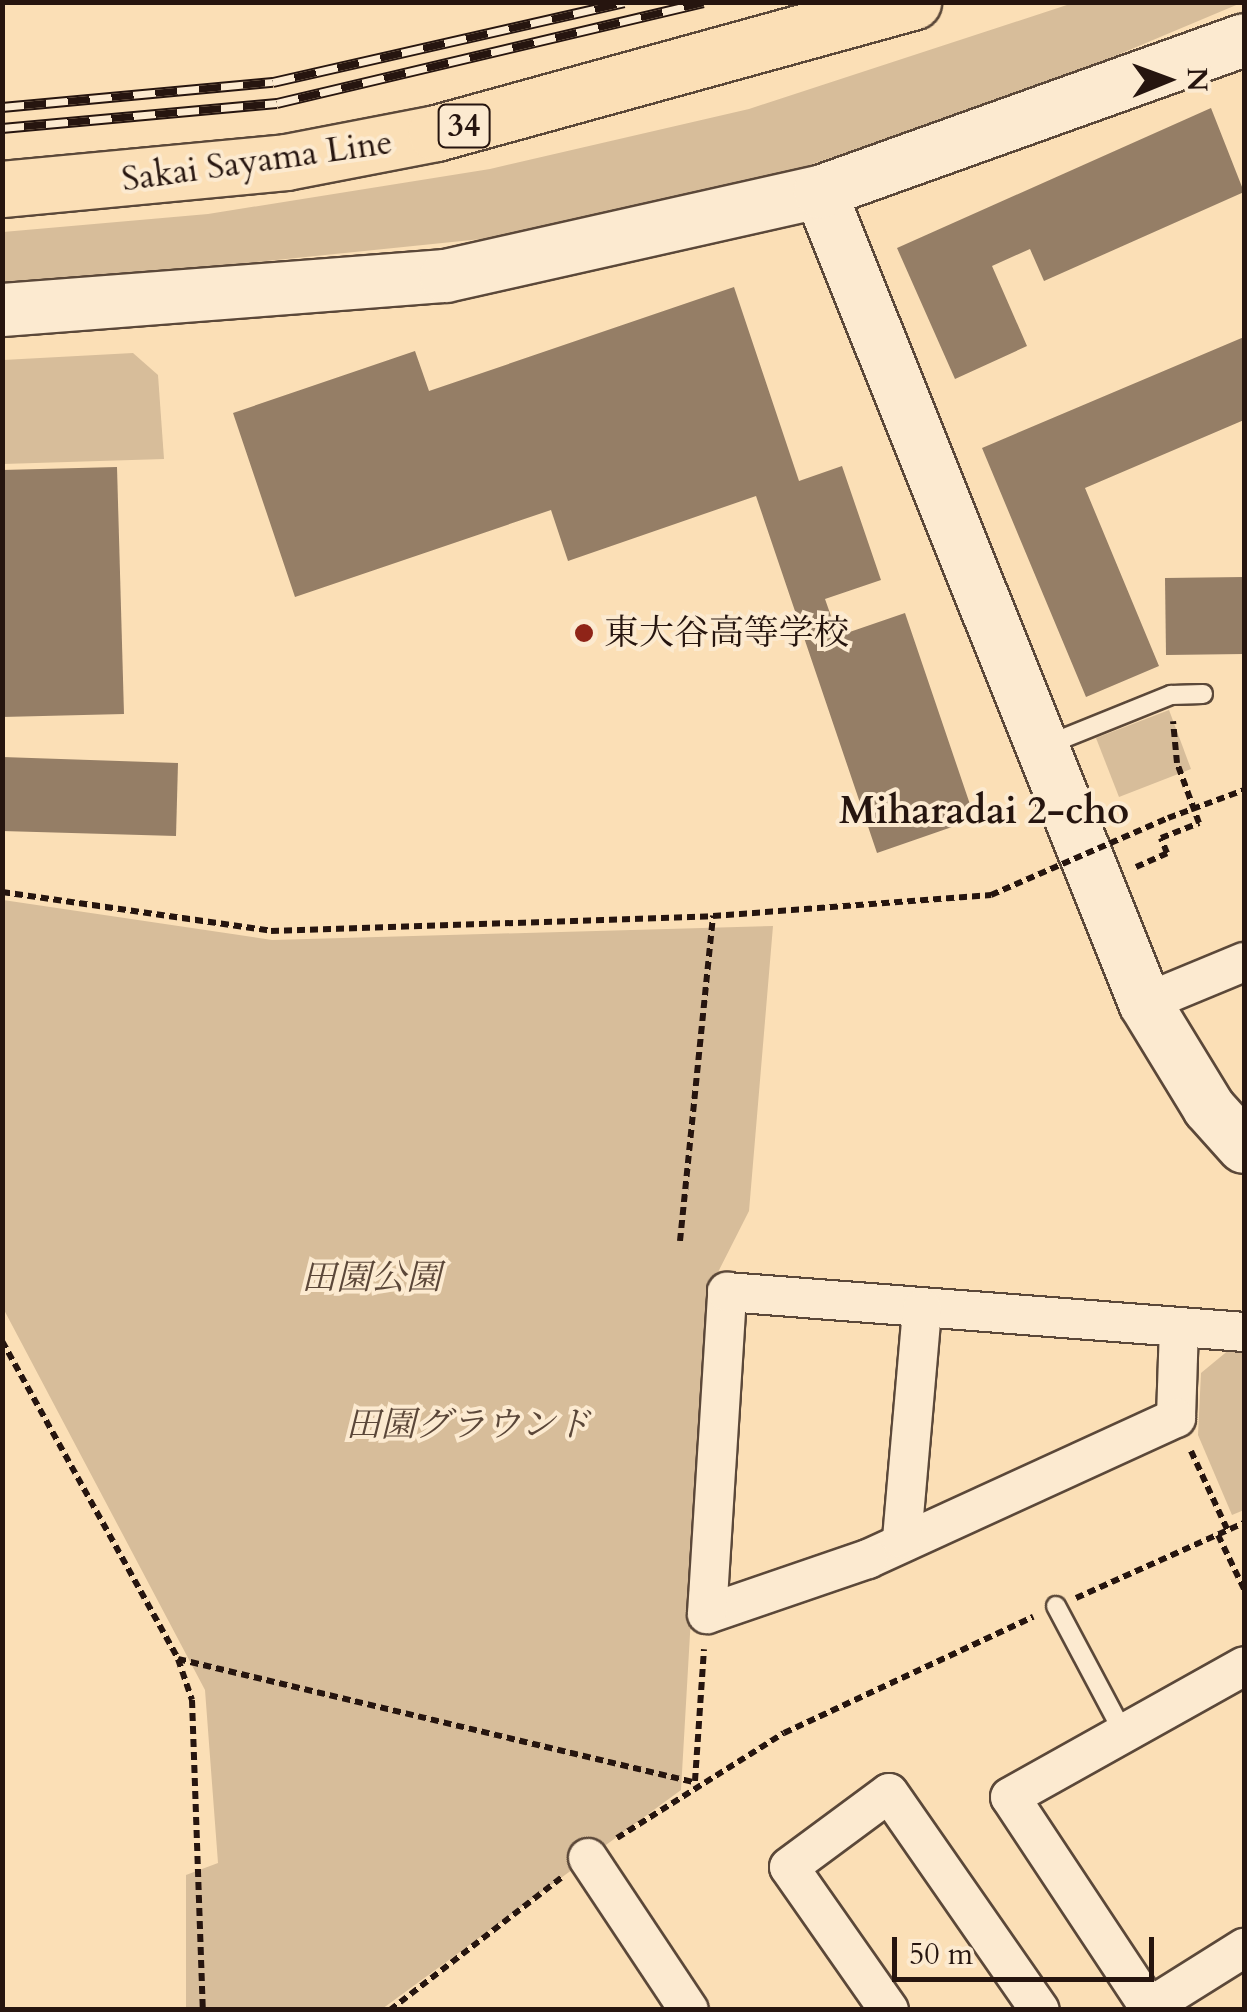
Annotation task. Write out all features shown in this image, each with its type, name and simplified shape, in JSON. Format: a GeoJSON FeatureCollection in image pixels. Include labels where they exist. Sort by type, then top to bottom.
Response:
{"type":"FeatureCollection","features":[{"type":"Feature","properties":{"kind":"main road","name":"Sakai Sayama Line"},"geometry":{"type":"LineString","coordinates":[[2,189],[286,162],[436,134],[914,2]]}},
{"type":"Feature","properties":{"kind":"street"},"geometry":{"type":"LineString","coordinates":[[2,310],[446,276],[820,192],[1244,40]]}},
{"type":"Feature","properties":{"kind":"street"},"geometry":{"type":"LineString","coordinates":[[820,192],[1145,1003],[1209,1108],[1244,1147]]}},
{"type":"Feature","properties":{"kind":"street"},"geometry":{"type":"LineString","coordinates":[[1145,1003],[1244,962]]}},
{"type":"Feature","properties":{"kind":"street"},"geometry":{"type":"LineString","coordinates":[[1179,1327],[1176,1418],[902,1540],[707,1614],[727,1292],[1244,1332]]}},
{"type":"Feature","properties":{"kind":"street"},"geometry":{"type":"LineString","coordinates":[[902,1540],[922,1309]]}},
{"type":"Feature","properties":{"kind":"street"},"geometry":{"type":"LineString","coordinates":[[1244,1666],[1121,1728],[1010,1797],[1148,2008],[1244,1948]]}},
{"type":"Feature","properties":{"kind":"street"},"geometry":{"type":"LineString","coordinates":[[889,2010],[788,1866],[890,1793],[1040,2010]]}},
{"type":"Feature","properties":{"kind":"street"},"geometry":{"type":"LineString","coordinates":[[588,1858],[690,2010]]}},
{"type":"Feature","properties":{"kind":"lane"},"geometry":{"type":"LineString","coordinates":[[1042,747],[1171,695],[1203,694]]}},
{"type":"Feature","properties":{"kind":"lane"},"geometry":{"type":"LineString","coordinates":[[1056,1606],[1121,1728]]}},
{"type":"Feature","properties":{"kind":"path"},"geometry":{"type":"LineString","coordinates":[[1142,884],[1134,868],[1167,853],[1161,838],[1199,823],[1176,763],[1171,695]]}},
{"type":"Feature","properties":{"kind":"path"},"geometry":{"type":"LineString","coordinates":[[2,892],[271,931],[713,916],[991,895],[1168,818],[1244,790]]}},
{"type":"Feature","properties":{"kind":"path"},"geometry":{"type":"LineString","coordinates":[[680,1241],[713,916]]}},
{"type":"Feature","properties":{"kind":"path"},"geometry":{"type":"LineString","coordinates":[[2,1341],[178,1659],[196,1744],[204,2010]]}},
{"type":"Feature","properties":{"kind":"path"},"geometry":{"type":"LineString","coordinates":[[1205,1484],[1228,1531]]}},
{"type":"Feature","properties":{"kind":"path"},"geometry":{"type":"LineString","coordinates":[[390,2010],[588,1858],[695,1782],[1056,1606],[1244,1523]]}},
{"type":"Feature","properties":{"kind":"path"},"geometry":{"type":"LineString","coordinates":[[1218,1535],[1244,1589]]}},
{"type":"Feature","properties":{"kind":"path"},"geometry":{"type":"LineString","coordinates":[[695,1782],[707,1614]]}},
{"type":"Feature","properties":{"kind":"path"},"geometry":{"type":"LineString","coordinates":[[178,1659],[695,1782]]}},
{"type":"Feature","properties":{"kind":"green space"},"geometry":{"type":"Polygon","coordinates":[[[1073,3],[1241,3],[1027,93],[776,176],[501,237],[3,288],[3,232],[208,214],[490,169],[749,109],[1073,3]]]}},
{"type":"Feature","properties":{"kind":"green space"},"geometry":{"type":"Polygon","coordinates":[[[133,353],[158,375],[164,459],[3,464],[3,360],[133,353]]]}},
{"type":"Feature","properties":{"kind":"green space"},"geometry":{"type":"Polygon","coordinates":[[[1169,710],[1191,769],[1119,797],[1096,738],[1169,710]]]}},
{"type":"Feature","properties":{"kind":"green space","name":"田園公園"},"geometry":{"type":"Polygon","coordinates":[[[3,900],[272,940],[773,926],[749,1211],[710,1288],[681,1790],[382,2009],[186,2009],[186,1875],[218,1863],[205,1690],[3,1308],[3,900]]]}},
{"type":"Feature","properties":{"kind":"green space"},"geometry":{"type":"Polygon","coordinates":[[[1230,1349],[1244,1349],[1244,1510],[1232,1515],[1198,1435],[1201,1373],[1230,1349]]]}},
{"type":"Feature","properties":{"kind":"building"},"geometry":{"type":"Polygon","coordinates":[[[1211,108],[1244,192],[1044,281],[1030,249],[992,266],[1027,346],[955,379],[897,248],[1211,108]]]}},
{"type":"Feature","properties":{"kind":"building"},"geometry":{"type":"Polygon","coordinates":[[[734,287],[799,481],[842,466],[881,580],[825,599],[838,636],[905,613],[975,819],[877,853],[756,496],[568,561],[551,510],[295,597],[233,413],[415,351],[429,391],[734,287]]]}},
{"type":"Feature","properties":{"kind":"building"},"geometry":{"type":"Polygon","coordinates":[[[1244,337],[1244,420],[1085,488],[1159,666],[1086,697],[982,448],[1244,337]]]}},
{"type":"Feature","properties":{"kind":"building"},"geometry":{"type":"Polygon","coordinates":[[[117,467],[124,714],[2,717],[2,470],[117,467]]]}},
{"type":"Feature","properties":{"kind":"building"},"geometry":{"type":"Polygon","coordinates":[[[1244,577],[1244,654],[1166,655],[1165,578],[1244,577]]]}},
{"type":"Feature","properties":{"kind":"building"},"geometry":{"type":"Polygon","coordinates":[[[2,757],[178,763],[176,836],[2,831],[2,757]]]}},
{"type":"Feature","properties":{"kind":"railway"},"geometry":{"type":"LineString","coordinates":[[2,107],[273,82],[624,2]]}},
{"type":"Feature","properties":{"kind":"railway"},"geometry":{"type":"LineString","coordinates":[[2,128],[277,103],[703,2]]}},
{"type":"Feature","properties":{"kind":"place","name":"東大谷高等学校"},"geometry":{"type":"Point","coordinates":[584,633]}},
{"type":"Feature","properties":{"kind":"district","name":"Miharadai 2-cho"},"geometry":{"type":"Point","coordinates":[984,812]}},
{"type":"Feature","properties":{"kind":"park label","name":"田園グラウンド"},"geometry":{"type":"Point","coordinates":[468,1425]}}]}
